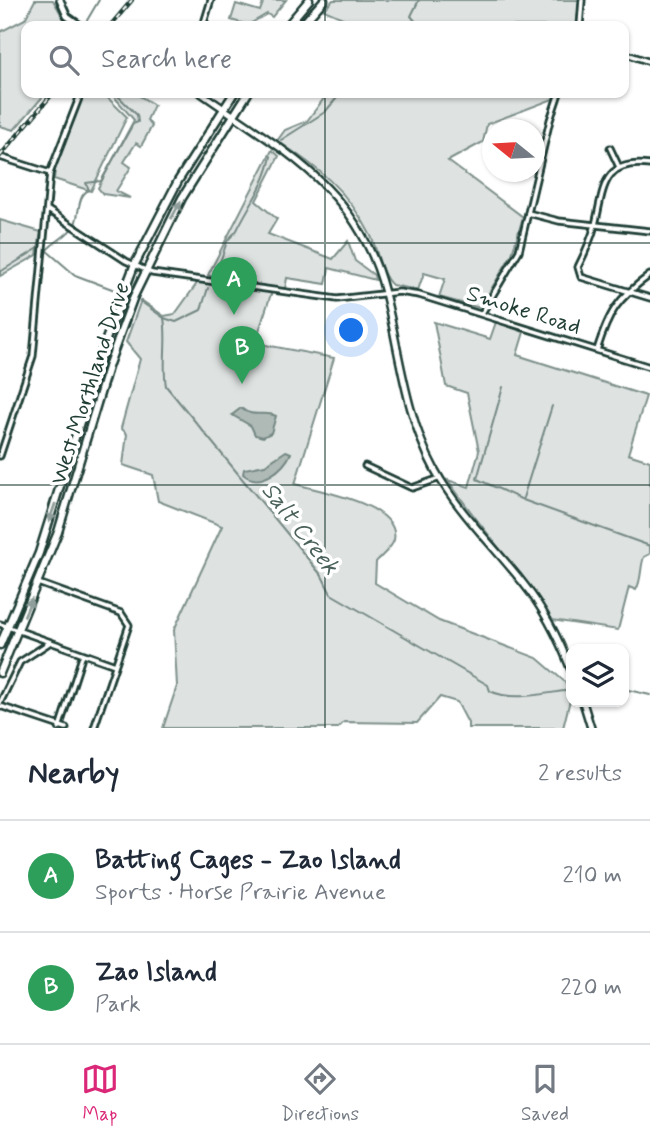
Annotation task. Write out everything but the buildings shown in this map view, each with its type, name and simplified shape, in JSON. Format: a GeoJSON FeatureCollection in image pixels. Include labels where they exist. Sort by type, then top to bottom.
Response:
{"type":"FeatureCollection","features":[{"type":"Feature","properties":{"kind":"highway"},"geometry":{"type":"LineString","coordinates":[[291,21],[309,0]]}},
{"type":"Feature","properties":{"kind":"highway"},"geometry":{"type":"LineString","coordinates":[[305,21],[324,0]]}},
{"type":"Feature","properties":{"kind":"highway","name":"West Morthland Drive"},"geometry":{"type":"LineString","coordinates":[[0,645],[39,553],[105,342],[134,266],[178,181],[231,98]]}},
{"type":"Feature","properties":{"kind":"highway","name":"West Morthland Drive"},"geometry":{"type":"LineString","coordinates":[[0,672],[38,583],[68,502],[109,364],[145,271],[187,190],[245,98]]}},
{"type":"Feature","properties":{"kind":"main road"},"geometry":{"type":"LineString","coordinates":[[60,0],[65,13],[75,21]]}},
{"type":"Feature","properties":{"kind":"main road"},"geometry":{"type":"LineString","coordinates":[[208,98],[310,171],[346,208],[369,244],[385,294],[413,419],[440,478],[464,513],[532,595],[551,625],[566,659]]}},
{"type":"Feature","properties":{"kind":"main road"},"geometry":{"type":"LineString","coordinates":[[585,707],[591,728]]}},
{"type":"Feature","properties":{"kind":"street"},"geometry":{"type":"LineString","coordinates":[[205,21],[211,0]]}},
{"type":"Feature","properties":{"kind":"street"},"geometry":{"type":"LineString","coordinates":[[580,21],[582,0]]}},
{"type":"Feature","properties":{"kind":"street"},"geometry":{"type":"LineString","coordinates":[[629,55],[650,62]]}},
{"type":"Feature","properties":{"kind":"street"},"geometry":{"type":"LineString","coordinates":[[0,456],[33,355],[50,173],[78,98]]}},
{"type":"Feature","properties":{"kind":"street"},"geometry":{"type":"LineString","coordinates":[[482,313],[516,258],[558,98]]}},
{"type":"Feature","properties":{"kind":"street"},"geometry":{"type":"LineString","coordinates":[[610,148],[619,167]]}},
{"type":"Feature","properties":{"kind":"street"},"geometry":{"type":"LineString","coordinates":[[0,158],[50,173]]}},
{"type":"Feature","properties":{"kind":"street"},"geometry":{"type":"LineString","coordinates":[[650,165],[636,163],[619,167],[603,189],[595,224],[578,273],[587,279],[630,289],[650,298]]}},
{"type":"Feature","properties":{"kind":"street","name":"Smoke Road"},"geometry":{"type":"LineString","coordinates":[[48,210],[145,271],[188,280],[337,299],[399,292],[419,295],[650,367]]}},
{"type":"Feature","properties":{"kind":"street"},"geometry":{"type":"LineString","coordinates":[[528,213],[559,221],[650,231]]}},
{"type":"Feature","properties":{"kind":"street"},"geometry":{"type":"LineString","coordinates":[[597,350],[611,310],[630,289],[650,275]]}},
{"type":"Feature","properties":{"kind":"street"},"geometry":{"type":"LineString","coordinates":[[365,466],[412,488],[440,478]]}},
{"type":"Feature","properties":{"kind":"street"},"geometry":{"type":"LineString","coordinates":[[38,583],[121,613],[129,625],[94,728]]}},
{"type":"Feature","properties":{"kind":"street"},"geometry":{"type":"LineString","coordinates":[[0,624],[115,665]]}},
{"type":"Feature","properties":{"kind":"street"},"geometry":{"type":"LineString","coordinates":[[49,643],[20,662],[0,705],[66,728]]}},
{"type":"Feature","properties":{"kind":"street"},"geometry":{"type":"LineString","coordinates":[[59,727],[83,654]]}},
{"type":"Feature","properties":{"kind":"street"},"geometry":{"type":"LineString","coordinates":[[0,672],[13,677]]}},
{"type":"Feature","properties":{"kind":"shaded area"},"geometry":{"type":"Polygon","coordinates":[[[35,0],[53,0],[65,21],[21,21],[25,19],[35,0]]]}},
{"type":"Feature","properties":{"kind":"shaded area"},"geometry":{"type":"Polygon","coordinates":[[[264,0],[286,0],[272,17],[267,14],[255,21],[231,20],[236,4],[260,11],[264,0]]]}},
{"type":"Feature","properties":{"kind":"shaded area"},"geometry":{"type":"Polygon","coordinates":[[[333,0],[579,0],[577,21],[349,21],[324,10],[333,0]]]}},
{"type":"Feature","properties":{"kind":"shaded area"},"geometry":{"type":"Polygon","coordinates":[[[21,21],[21,98],[42,98],[14,130],[0,126],[0,32],[21,21]]]}},
{"type":"Feature","properties":{"kind":"shaded area"},"geometry":{"type":"Polygon","coordinates":[[[81,98],[108,98],[127,117],[91,191],[54,179],[56,161],[81,98]]]}},
{"type":"Feature","properties":{"kind":"shaded area"},"geometry":{"type":"Polygon","coordinates":[[[115,98],[143,98],[154,105],[147,120],[152,126],[141,146],[136,143],[124,162],[131,167],[116,191],[130,198],[103,194],[98,188],[134,120],[115,98]]]}},
{"type":"Feature","properties":{"kind":"shaded area"},"geometry":{"type":"Polygon","coordinates":[[[324,98],[554,98],[500,119],[482,119],[482,143],[448,161],[523,217],[512,254],[480,308],[439,297],[445,279],[424,273],[418,290],[392,285],[382,269],[371,236],[353,206],[319,170],[277,141],[285,130],[307,121],[324,98]]]}},
{"type":"Feature","properties":{"kind":"shaded area"},"geometry":{"type":"Polygon","coordinates":[[[272,150],[279,156],[256,201],[277,219],[268,234],[333,259],[348,241],[355,261],[374,275],[375,280],[329,268],[326,284],[287,278],[285,289],[216,279],[208,275],[272,150]]]}},
{"type":"Feature","properties":{"kind":"shaded area"},"geometry":{"type":"Polygon","coordinates":[[[0,220],[41,232],[37,255],[0,276],[0,220]]]}},
{"type":"Feature","properties":{"kind":"shaded area"},"geometry":{"type":"Polygon","coordinates":[[[198,282],[269,291],[271,294],[255,343],[334,358],[295,484],[356,501],[385,517],[393,528],[394,540],[376,562],[375,583],[439,621],[537,658],[566,684],[566,707],[568,707],[563,728],[468,728],[457,702],[440,697],[417,723],[344,722],[338,728],[163,728],[177,686],[174,630],[222,526],[158,501],[153,475],[123,465],[127,434],[121,428],[140,359],[126,342],[141,300],[164,316],[175,314],[198,282]]]}},
{"type":"Feature","properties":{"kind":"shaded area"},"geometry":{"type":"Polygon","coordinates":[[[434,322],[490,339],[496,322],[524,332],[517,355],[646,396],[628,454],[650,461],[650,554],[644,557],[636,590],[629,587],[618,630],[552,620],[448,480],[469,487],[479,451],[467,393],[446,386],[434,322]]]}},
{"type":"Feature","properties":{"kind":"shaded area"},"geometry":{"type":"Polygon","coordinates":[[[241,408],[254,414],[276,416],[271,433],[263,437],[255,435],[251,426],[232,415],[241,408]]]}},
{"type":"Feature","properties":{"kind":"shaded area"},"geometry":{"type":"Polygon","coordinates":[[[286,451],[291,453],[288,459],[271,475],[257,479],[243,474],[244,469],[265,465],[286,451]]]}},
{"type":"Feature","properties":{"kind":"waterway"},"geometry":{"type":"LineString","coordinates":[[87,21],[99,0]]}},
{"type":"Feature","properties":{"kind":"waterway"},"geometry":{"type":"LineString","coordinates":[[415,21],[411,16],[419,0]]}},
{"type":"Feature","properties":{"kind":"waterway"},"geometry":{"type":"LineString","coordinates":[[46,251],[75,224],[82,196],[89,190],[86,183],[101,181],[133,124],[138,122],[137,115],[120,98]]}},
{"type":"Feature","properties":{"kind":"waterway"},"geometry":{"type":"LineString","coordinates":[[281,140],[325,112],[337,98]]}},
{"type":"Feature","properties":{"kind":"waterway"},"geometry":{"type":"LineString","coordinates":[[212,278],[228,240],[237,230],[261,185],[271,156]]}},
{"type":"Feature","properties":{"kind":"waterway","name":"Salt Creek"},"geometry":{"type":"LineString","coordinates":[[0,272],[37,249]]}},
{"type":"Feature","properties":{"kind":"waterway","name":"Salt Creek"},"geometry":{"type":"LineString","coordinates":[[46,250],[75,275],[120,292]]}},
{"type":"Feature","properties":{"kind":"waterway"},"geometry":{"type":"LineString","coordinates":[[164,318],[176,322],[201,310],[208,288]]}},
{"type":"Feature","properties":{"kind":"waterway","name":"Salt Creek"},"geometry":{"type":"LineString","coordinates":[[137,299],[164,318],[166,386],[322,576],[331,594],[488,685],[490,691],[519,696],[566,691]]}},
{"type":"Feature","properties":{"kind":"waterway"},"geometry":{"type":"LineString","coordinates":[[503,387],[477,479],[523,500],[650,546]]}},
{"type":"Feature","properties":{"kind":"waterway"},"geometry":{"type":"LineString","coordinates":[[523,498],[552,406]]}},
{"type":"Feature","properties":{"kind":"waterway","name":"Salt Creek"},"geometry":{"type":"LineString","coordinates":[[629,690],[650,695]]}},
{"type":"Feature","properties":{"kind":"railway"},"geometry":{"type":"LineString","coordinates":[[114,21],[132,0]]}},
{"type":"Feature","properties":{"kind":"railway"},"geometry":{"type":"LineString","coordinates":[[0,156],[49,98]]}},
{"type":"Feature","properties":{"kind":"place","name":"Batting Cages - Zao Island"},"geometry":{"type":"Point","coordinates":[234,315]}},
{"type":"Feature","properties":{"kind":"place","name":"Zao Island"},"geometry":{"type":"Point","coordinates":[242,384]}}]}
